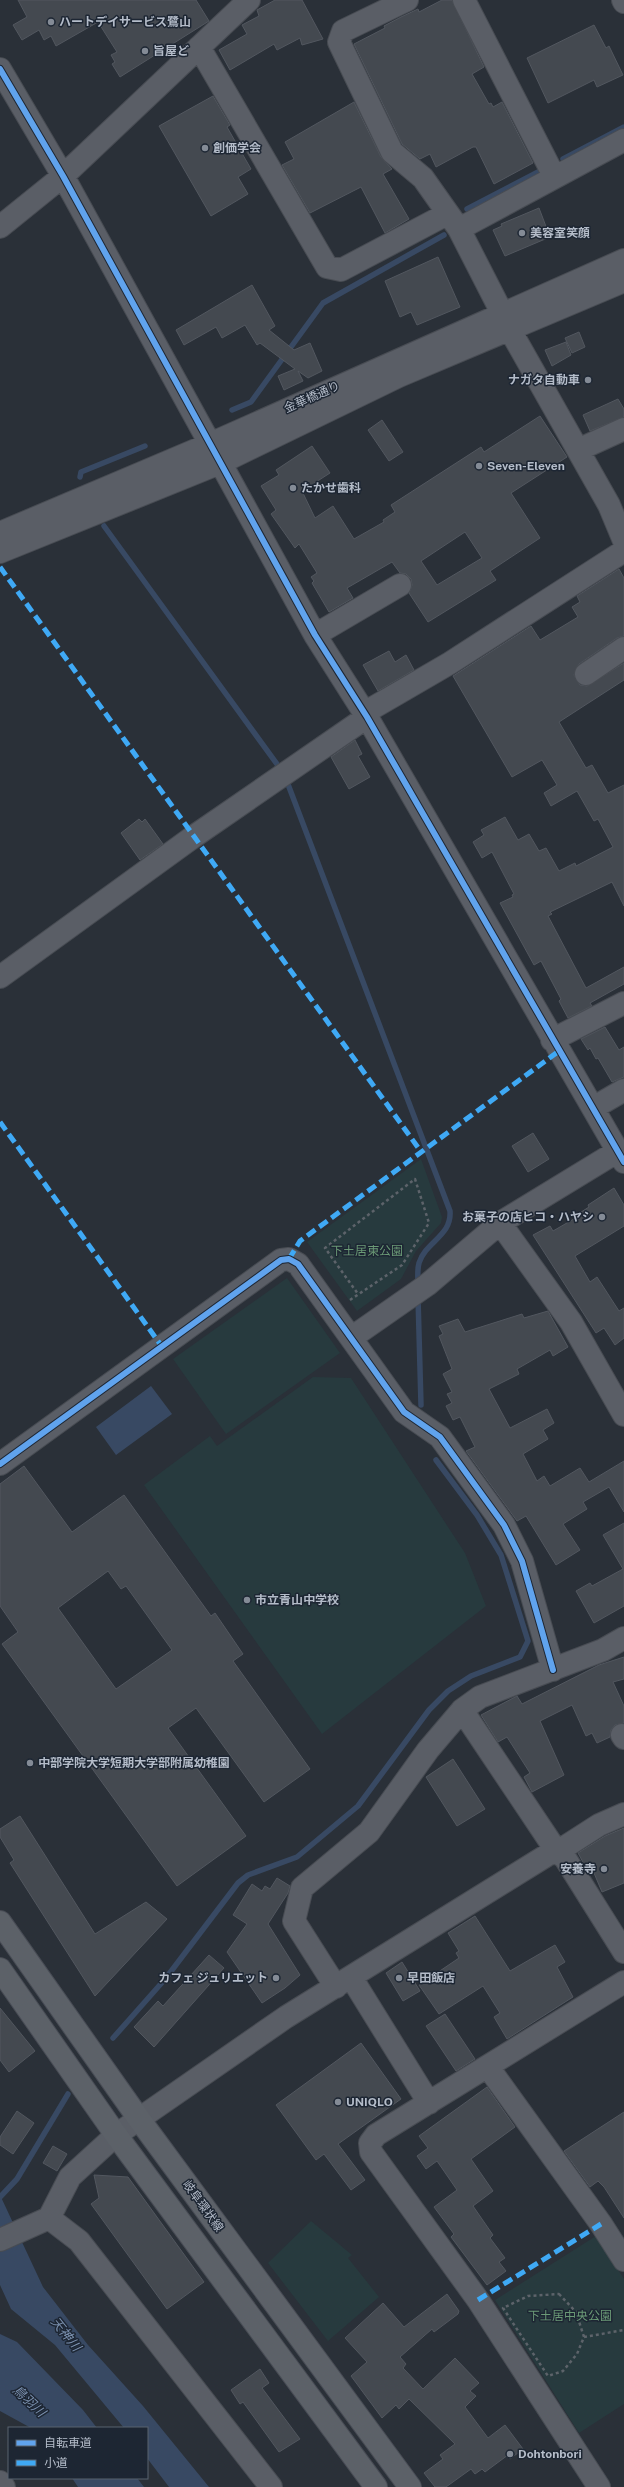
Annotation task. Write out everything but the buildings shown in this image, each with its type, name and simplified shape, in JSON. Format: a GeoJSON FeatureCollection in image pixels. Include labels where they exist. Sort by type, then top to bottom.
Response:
{"type":"FeatureCollection","features":[{"type":"Feature","properties":{"kind":"main road","name":"岐阜環状線"},"geometry":{"type":"LineString","coordinates":[[0,1922],[139,2119],[410,2487]]}},
{"type":"Feature","properties":{"kind":"main road"},"geometry":{"type":"LineString","coordinates":[[0,1969],[116,2135],[376,2487]]}},
{"type":"Feature","properties":{"kind":"street"},"geometry":{"type":"LineString","coordinates":[[0,227],[63,176],[250,0]]}},
{"type":"Feature","properties":{"kind":"street"},"geometry":{"type":"LineString","coordinates":[[407,0],[343,31],[339,42],[392,152],[423,178],[453,221],[506,322],[609,505],[624,541]]}},
{"type":"Feature","properties":{"kind":"street"},"geometry":{"type":"LineString","coordinates":[[464,0],[554,176]]}},
{"type":"Feature","properties":{"kind":"street"},"geometry":{"type":"LineString","coordinates":[[199,47],[327,267],[341,270],[554,176],[624,140]]}},
{"type":"Feature","properties":{"kind":"street"},"geometry":{"type":"LineString","coordinates":[[0,69],[63,176],[314,636],[365,715],[552,1040],[621,1156],[500,1223],[427,1285],[351,1338]]}},
{"type":"Feature","properties":{"kind":"street","name":"金華橋通り"},"geometry":{"type":"LineString","coordinates":[[0,552],[220,463],[399,376],[624,260]]}},
{"type":"Feature","properties":{"kind":"street","name":"金華橋通り"},"geometry":{"type":"LineString","coordinates":[[0,533],[210,444],[506,322],[624,280]]}},
{"type":"Feature","properties":{"kind":"street"},"geometry":{"type":"LineString","coordinates":[[578,450],[624,429]]}},
{"type":"Feature","properties":{"kind":"street"},"geometry":{"type":"LineString","coordinates":[[0,977],[193,837],[284,775],[365,715],[450,663],[624,551]]}},
{"type":"Feature","properties":{"kind":"street"},"geometry":{"type":"LineString","coordinates":[[314,636],[400,585]]}},
{"type":"Feature","properties":{"kind":"street"},"geometry":{"type":"LineString","coordinates":[[586,674],[624,648]]}},
{"type":"Feature","properties":{"kind":"street"},"geometry":{"type":"LineString","coordinates":[[552,1040],[624,1003]]}},
{"type":"Feature","properties":{"kind":"street"},"geometry":{"type":"LineString","coordinates":[[593,1108],[624,1090]]}},
{"type":"Feature","properties":{"kind":"street"},"geometry":{"type":"LineString","coordinates":[[500,1223],[571,1322],[624,1415]]}},
{"type":"Feature","properties":{"kind":"street"},"geometry":{"type":"LineString","coordinates":[[0,1464],[281,1260],[289,1259],[298,1264],[404,1412],[440,1437],[504,1525],[522,1561],[553,1670]]}},
{"type":"Feature","properties":{"kind":"street"},"geometry":{"type":"LineString","coordinates":[[429,2102],[343,1982],[294,1921],[302,1888],[369,1832],[428,1750],[462,1710],[480,1697],[603,1650],[624,1638]]}},
{"type":"Feature","properties":{"kind":"street"},"geometry":{"type":"LineString","coordinates":[[462,1710],[557,1852],[564,1858],[624,1952]]}},
{"type":"Feature","properties":{"kind":"street"},"geometry":{"type":"LineString","coordinates":[[0,2240],[49,2218],[70,2177],[116,2135],[286,2017],[548,1854],[557,1852],[599,1826],[624,1814]]}},
{"type":"Feature","properties":{"kind":"street"},"geometry":{"type":"LineString","coordinates":[[599,2487],[478,2300],[371,2152],[370,2143],[376,2135],[624,1982]]}},
{"type":"Feature","properties":{"kind":"street"},"geometry":{"type":"LineString","coordinates":[[488,2067],[601,2224],[624,2260]]}},
{"type":"Feature","properties":{"kind":"street"},"geometry":{"type":"LineString","coordinates":[[49,2218],[79,2241],[271,2487]]}},
{"type":"Feature","properties":{"kind":"street"},"geometry":{"type":"LineString","coordinates":[[0,2482],[4,2487]]}},
{"type":"Feature","properties":{"kind":"path"},"geometry":{"type":"LineString","coordinates":[[333,1313],[358,1294],[402,1265],[429,1223],[415,1179],[325,1248],[358,1294]]}},
{"type":"Feature","properties":{"kind":"path"},"geometry":{"type":"LineString","coordinates":[[559,2294],[576,2312],[584,2337],[577,2354],[563,2371],[548,2376],[503,2308],[528,2296],[559,2294]]}},
{"type":"Feature","properties":{"kind":"path"},"geometry":{"type":"LineString","coordinates":[[584,2337],[624,2330]]}},
{"type":"Feature","properties":{"kind":"green space","name":"下土居東公園"},"geometry":{"type":"Polygon","coordinates":[[[421,1159],[442,1217],[441,1223],[416,1251],[401,1279],[357,1311],[307,1242],[421,1159]]]}},
{"type":"Feature","properties":{"kind":"green space"},"geometry":{"type":"Polygon","coordinates":[[[287,1278],[340,1353],[226,1434],[173,1359],[287,1278]]]}},
{"type":"Feature","properties":{"kind":"green space"},"geometry":{"type":"Polygon","coordinates":[[[313,1377],[351,1378],[465,1553],[486,1606],[322,1734],[144,1485],[210,1436],[217,1446],[313,1377]]]}},
{"type":"Feature","properties":{"kind":"green space"},"geometry":{"type":"Polygon","coordinates":[[[311,2221],[352,2255],[348,2258],[379,2297],[328,2341],[268,2263],[311,2221]]]}},
{"type":"Feature","properties":{"kind":"green space","name":"下土居中央公園"},"geometry":{"type":"Polygon","coordinates":[[[596,2236],[624,2279],[624,2404],[579,2433],[495,2300],[596,2236]]]}},
{"type":"Feature","properties":{"kind":"water"},"geometry":{"type":"Polygon","coordinates":[[[151,1386],[172,1414],[116,1455],[96,1427],[151,1386]]]}},
{"type":"Feature","properties":{"kind":"water","name":"天神川"},"geometry":{"type":"Polygon","coordinates":[[[0,2195],[43,2287],[88,2345],[143,2406],[209,2487],[169,2487],[148,2459],[148,2427],[123,2427],[55,2345],[11,2309],[0,2285],[0,2195]]]}},
{"type":"Feature","properties":{"kind":"water","name":"鳥羽川"},"geometry":{"type":"Polygon","coordinates":[[[0,2334],[17,2342],[83,2410],[96,2427],[29,2427],[0,2411],[0,2334]]]}},
{"type":"Feature","properties":{"kind":"water"},"geometry":{"type":"Polygon","coordinates":[[[73,2479],[138,2479],[144,2487],[78,2487],[73,2479]]]}},
{"type":"Feature","properties":{"kind":"waterway"},"geometry":{"type":"LineString","coordinates":[[563,159],[624,127]]}},
{"type":"Feature","properties":{"kind":"waterway"},"geometry":{"type":"LineString","coordinates":[[467,209],[540,171]]}},
{"type":"Feature","properties":{"kind":"waterway"},"geometry":{"type":"LineString","coordinates":[[232,410],[251,402],[323,303],[444,235]]}},
{"type":"Feature","properties":{"kind":"waterway"},"geometry":{"type":"LineString","coordinates":[[80,477],[81,472],[145,446]]}},
{"type":"Feature","properties":{"kind":"waterway"},"geometry":{"type":"LineString","coordinates":[[104,526],[282,771]]}},
{"type":"Feature","properties":{"kind":"waterway"},"geometry":{"type":"LineString","coordinates":[[286,779],[450,1211],[450,1220],[447,1227],[422,1255],[419,1263],[418,1285]]}},
{"type":"Feature","properties":{"kind":"waterway"},"geometry":{"type":"LineString","coordinates":[[418,1297],[421,1405]]}},
{"type":"Feature","properties":{"kind":"waterway"},"geometry":{"type":"LineString","coordinates":[[113,2038],[166,1978],[238,1883],[248,1875],[297,1857],[358,1806],[429,1710],[448,1691],[471,1676],[520,1657],[528,1641],[501,1555],[477,1515],[436,1460]]}},
{"type":"Feature","properties":{"kind":"waterway"},"geometry":{"type":"LineString","coordinates":[[0,2197],[17,2179],[68,2094]]}},
{"type":"Feature","properties":{"kind":"marked path"},"geometry":{"type":"LineString","coordinates":[[0,567],[422,1153]]}},
{"type":"Feature","properties":{"kind":"marked path"},"geometry":{"type":"LineString","coordinates":[[289,1259],[300,1241],[559,1051]]}},
{"type":"Feature","properties":{"kind":"marked path"},"geometry":{"type":"LineString","coordinates":[[0,1122],[163,1348]]}},
{"type":"Feature","properties":{"kind":"marked path"},"geometry":{"type":"LineString","coordinates":[[478,2300],[601,2224]]}},
{"type":"Feature","properties":{"kind":"cycle path"},"geometry":{"type":"LineString","coordinates":[[0,69],[63,176],[315,635],[367,717],[624,1162]]}},
{"type":"Feature","properties":{"kind":"cycle path"},"geometry":{"type":"LineString","coordinates":[[0,1464],[281,1260],[289,1259],[298,1264],[404,1412],[440,1437],[504,1525],[522,1561],[553,1670]]}},
{"type":"Feature","properties":{"kind":"place","name":"ハートデイサービス鷺山"},"geometry":{"type":"Point","coordinates":[51,22]}},
{"type":"Feature","properties":{"kind":"place","name":"旨屋ど"},"geometry":{"type":"Point","coordinates":[145,51]}},
{"type":"Feature","properties":{"kind":"place","name":"創価学会"},"geometry":{"type":"Point","coordinates":[205,148]}},
{"type":"Feature","properties":{"kind":"place","name":"美容室笑顔"},"geometry":{"type":"Point","coordinates":[522,233]}},
{"type":"Feature","properties":{"kind":"place","name":"ナガタ自動車"},"geometry":{"type":"Point","coordinates":[588,380]}},
{"type":"Feature","properties":{"kind":"place","name":"Seven-Eleven"},"geometry":{"type":"Point","coordinates":[479,466]}},
{"type":"Feature","properties":{"kind":"place","name":"たかせ歯科"},"geometry":{"type":"Point","coordinates":[293,488]}},
{"type":"Feature","properties":{"kind":"place","name":"お菓子の店ヒコ・ハヤシ"},"geometry":{"type":"Point","coordinates":[602,1217]}},
{"type":"Feature","properties":{"kind":"place","name":"市立青山中学校"},"geometry":{"type":"Point","coordinates":[247,1600]}},
{"type":"Feature","properties":{"kind":"place","name":"中部学院大学短期大学部附属幼稚園"},"geometry":{"type":"Point","coordinates":[30,1763]}},
{"type":"Feature","properties":{"kind":"place","name":"安養寺"},"geometry":{"type":"Point","coordinates":[604,1869]}},
{"type":"Feature","properties":{"kind":"place","name":"カフェ ジュリエット"},"geometry":{"type":"Point","coordinates":[276,1978]}},
{"type":"Feature","properties":{"kind":"place","name":"早田飯店"},"geometry":{"type":"Point","coordinates":[399,1978]}},
{"type":"Feature","properties":{"kind":"place","name":"UNIQLO"},"geometry":{"type":"Point","coordinates":[338,2102]}},
{"type":"Feature","properties":{"kind":"place","name":"Dohtonbori"},"geometry":{"type":"Point","coordinates":[510,2454]}}]}
